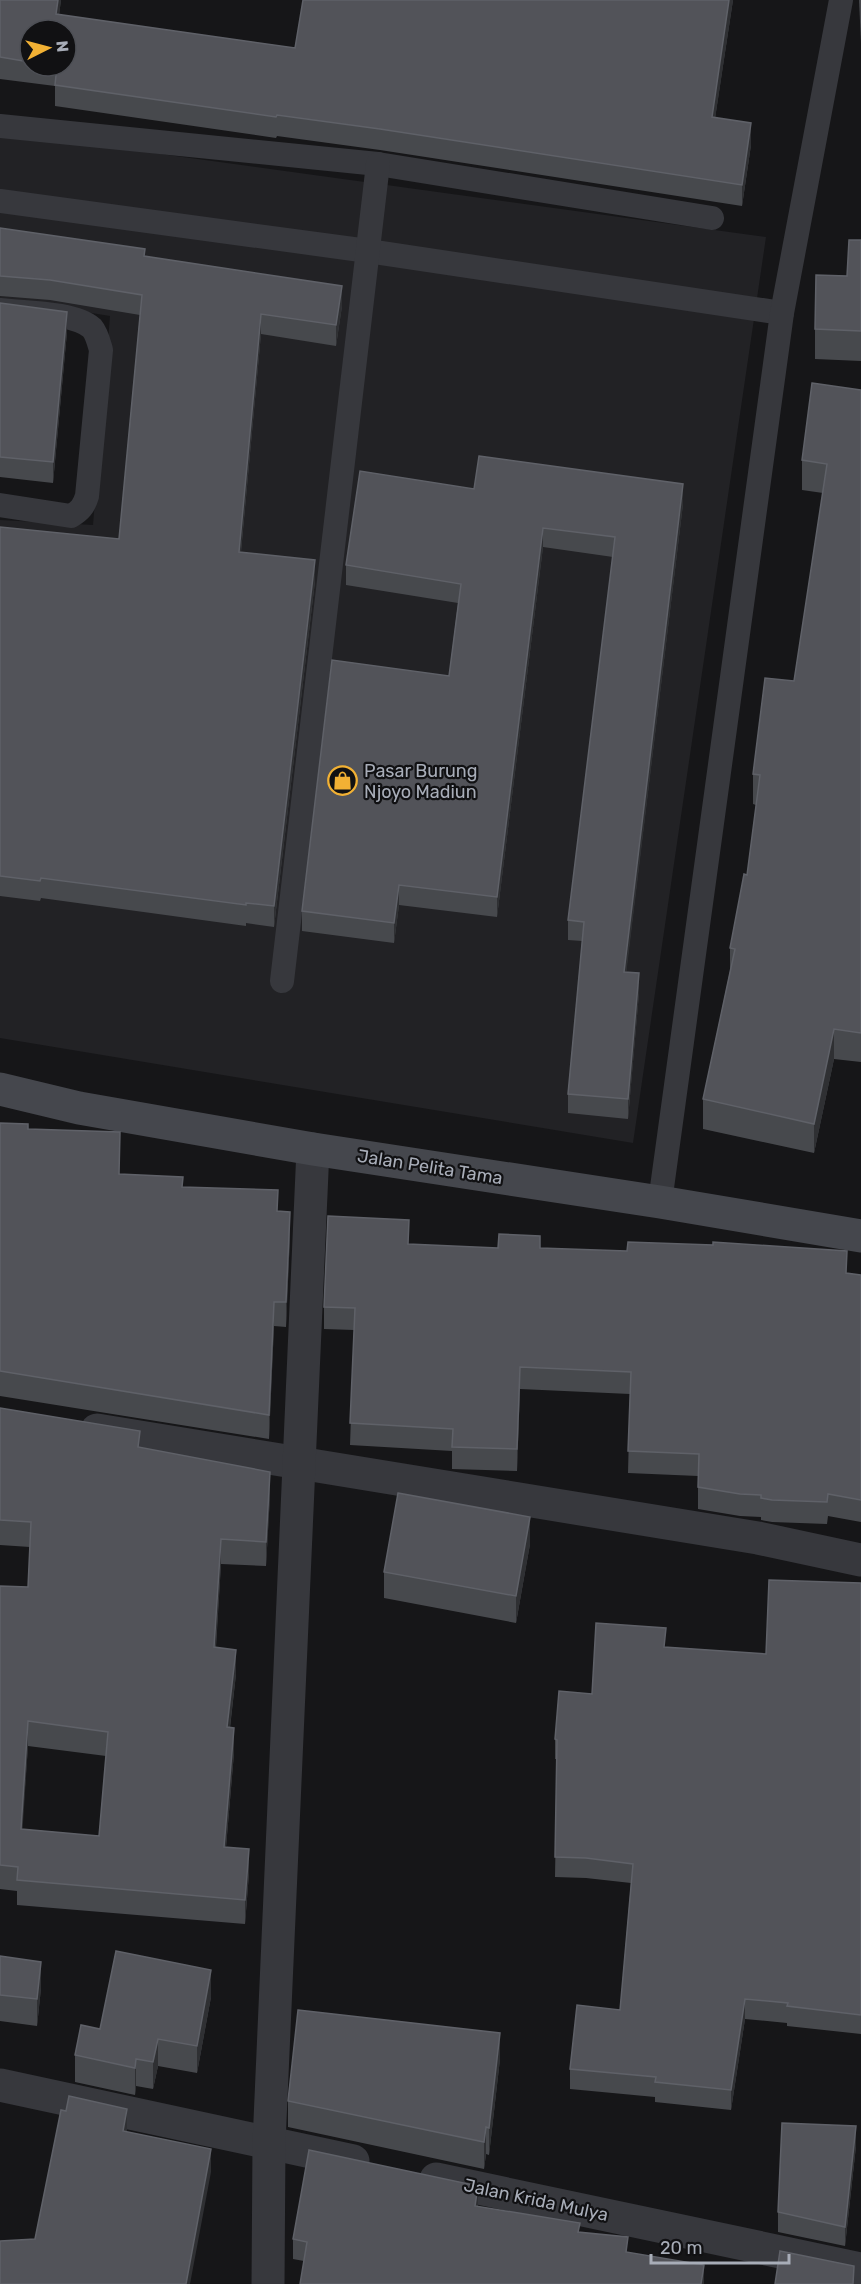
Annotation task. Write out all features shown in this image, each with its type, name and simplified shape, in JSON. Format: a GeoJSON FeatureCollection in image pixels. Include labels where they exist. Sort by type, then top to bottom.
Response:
{"type":"FeatureCollection","features":[{"type":"Feature","properties":{"kind":"street","name":"Jalan Pelita Tama"},"geometry":{"type":"LineString","coordinates":[[0,1089],[79,1108],[313,1149],[660,1202],[861,1236]]}},
{"type":"Feature","properties":{"kind":"street"},"geometry":{"type":"LineString","coordinates":[[268,2284],[269,2143],[313,1149]]}},
{"type":"Feature","properties":{"kind":"street"},"geometry":{"type":"LineString","coordinates":[[69,1426],[758,1538],[861,1560]]}},
{"type":"Feature","properties":{"kind":"street","name":"Jalan Krida Mulya"},"geometry":{"type":"LineString","coordinates":[[0,2085],[861,2269]]}},
{"type":"Feature","properties":{"kind":"lane"},"geometry":{"type":"LineString","coordinates":[[660,1202],[782,313],[841,0]]}},
{"type":"Feature","properties":{"kind":"lane"},"geometry":{"type":"LineString","coordinates":[[0,126],[378,164],[712,218]]}},
{"type":"Feature","properties":{"kind":"lane"},"geometry":{"type":"LineString","coordinates":[[282,981],[378,164]]}},
{"type":"Feature","properties":{"kind":"lane"},"geometry":{"type":"LineString","coordinates":[[0,201],[368,251],[782,313]]}},
{"type":"Feature","properties":{"kind":"lane"},"geometry":{"type":"LineString","coordinates":[[0,310],[76,319],[92,329],[101,350],[87,496],[84,505],[71,516],[0,505]]}},
{"type":"Feature","properties":{"kind":"shaded area","name":"Pasar Burung Njoyo Madiun"},"geometry":{"type":"Polygon","coordinates":[[[0,132],[766,237],[633,1143],[0,1038],[0,520],[93,525],[110,316],[0,298],[0,132]]]}},
{"type":"Feature","properties":{"kind":"building"},"geometry":{"type":"Polygon","coordinates":[[[0,0],[58,0],[56,14],[295,48],[303,0],[729,0],[712,117],[751,123],[742,185],[380,129],[277,115],[276,117],[55,85],[56,78],[78,78],[78,18],[18,18],[18,60],[0,57],[0,0]]]}},
{"type":"Feature","properties":{"kind":"building"},"geometry":{"type":"Polygon","coordinates":[[[0,228],[145,249],[144,256],[342,286],[336,325],[261,314],[239,552],[315,560],[274,906],[246,903],[246,905],[41,878],[40,881],[0,876],[0,527],[119,539],[142,295],[50,280],[0,276],[0,228]]]}},
{"type":"Feature","properties":{"kind":"building"},"geometry":{"type":"Polygon","coordinates":[[[849,240],[861,240],[861,331],[815,329],[816,275],[847,276],[849,240]]]}},
{"type":"Feature","properties":{"kind":"building"},"geometry":{"type":"Polygon","coordinates":[[[0,303],[67,312],[53,462],[0,457],[0,303]]]}},
{"type":"Feature","properties":{"kind":"building"},"geometry":{"type":"Polygon","coordinates":[[[812,383],[861,390],[861,1033],[834,1029],[814,1124],[703,1099],[735,949],[730,948],[744,874],[747,875],[760,775],[753,774],[765,678],[794,681],[827,464],[802,460],[812,383]]]}},
{"type":"Feature","properties":{"kind":"building"},"geometry":{"type":"Polygon","coordinates":[[[479,456],[683,484],[624,972],[639,973],[628,1099],[568,1094],[584,922],[568,920],[615,537],[543,528],[497,897],[399,885],[394,923],[302,911],[332,660],[449,676],[461,584],[346,565],[360,471],[474,489],[479,456]]]}},
{"type":"Feature","properties":{"kind":"building"},"geometry":{"type":"Polygon","coordinates":[[[0,1123],[28,1124],[28,1129],[120,1132],[119,1174],[183,1177],[182,1187],[278,1190],[277,1211],[290,1212],[286,1302],[274,1302],[269,1415],[0,1371],[0,1123]]]}},
{"type":"Feature","properties":{"kind":"building"},"geometry":{"type":"Polygon","coordinates":[[[328,1216],[409,1220],[408,1244],[498,1248],[499,1234],[540,1236],[540,1248],[627,1251],[628,1242],[713,1245],[713,1242],[847,1251],[846,1273],[861,1275],[861,1500],[828,1494],[827,1502],[772,1500],[761,1498],[761,1495],[698,1487],[699,1454],[628,1451],[631,1372],[520,1367],[517,1449],[452,1447],[453,1429],[350,1423],[355,1308],[324,1307],[328,1216]]]}},
{"type":"Feature","properties":{"kind":"building"},"geometry":{"type":"Polygon","coordinates":[[[0,1408],[140,1431],[138,1447],[270,1472],[266,1542],[221,1539],[214,1647],[236,1650],[227,1727],[234,1728],[224,1847],[249,1849],[245,1900],[17,1880],[18,1867],[0,1865],[0,1586],[28,1587],[31,1522],[0,1520],[0,1408]],[[28,1721],[21,1829],[99,1836],[108,1732],[28,1721]]]}},
{"type":"Feature","properties":{"kind":"building"},"geometry":{"type":"Polygon","coordinates":[[[398,1493],[530,1517],[516,1596],[384,1572],[398,1493]]]}},
{"type":"Feature","properties":{"kind":"building"},"geometry":{"type":"Polygon","coordinates":[[[769,1580],[861,1583],[861,2015],[787,2006],[788,2003],[745,1999],[731,2090],[655,2082],[656,2077],[570,2069],[577,2005],[620,2010],[633,1864],[555,1857],[557,1740],[555,1739],[559,1691],[592,1694],[596,1623],[666,1628],[664,1647],[766,1654],[769,1580]]]}},
{"type":"Feature","properties":{"kind":"building"},"geometry":{"type":"Polygon","coordinates":[[[116,1951],[211,1970],[197,2046],[158,2039],[153,2062],[136,2059],[135,2068],[75,2055],[81,2025],[100,2029],[116,1951]]]}},
{"type":"Feature","properties":{"kind":"building"},"geometry":{"type":"Polygon","coordinates":[[[0,1956],[41,1962],[37,1999],[0,1995],[0,1956]]]}},
{"type":"Feature","properties":{"kind":"building"},"geometry":{"type":"Polygon","coordinates":[[[298,2010],[500,2033],[489,2128],[486,2127],[484,2142],[288,2101],[298,2010]]]}},
{"type":"Feature","properties":{"kind":"building"},"geometry":{"type":"Polygon","coordinates":[[[69,2096],[127,2109],[123,2131],[211,2149],[186,2284],[0,2284],[0,2241],[35,2239],[61,2110],[66,2111],[69,2096]]]}},
{"type":"Feature","properties":{"kind":"building"},"geometry":{"type":"Polygon","coordinates":[[[782,2123],[856,2126],[845,2227],[778,2212],[782,2123]]]}},
{"type":"Feature","properties":{"kind":"building"},"geometry":{"type":"Polygon","coordinates":[[[309,2150],[478,2186],[475,2206],[580,2223],[578,2232],[628,2237],[626,2252],[704,2265],[701,2284],[300,2284],[307,2242],[293,2239],[309,2150]]]}},
{"type":"Feature","properties":{"kind":"building"},"geometry":{"type":"Polygon","coordinates":[[[780,2251],[854,2266],[853,2284],[775,2284],[780,2251]]]}},
{"type":"Feature","properties":{"kind":"place","name":"Pasar Burung Njoyo Madiun"},"geometry":{"type":"Point","coordinates":[343,781]}}]}
